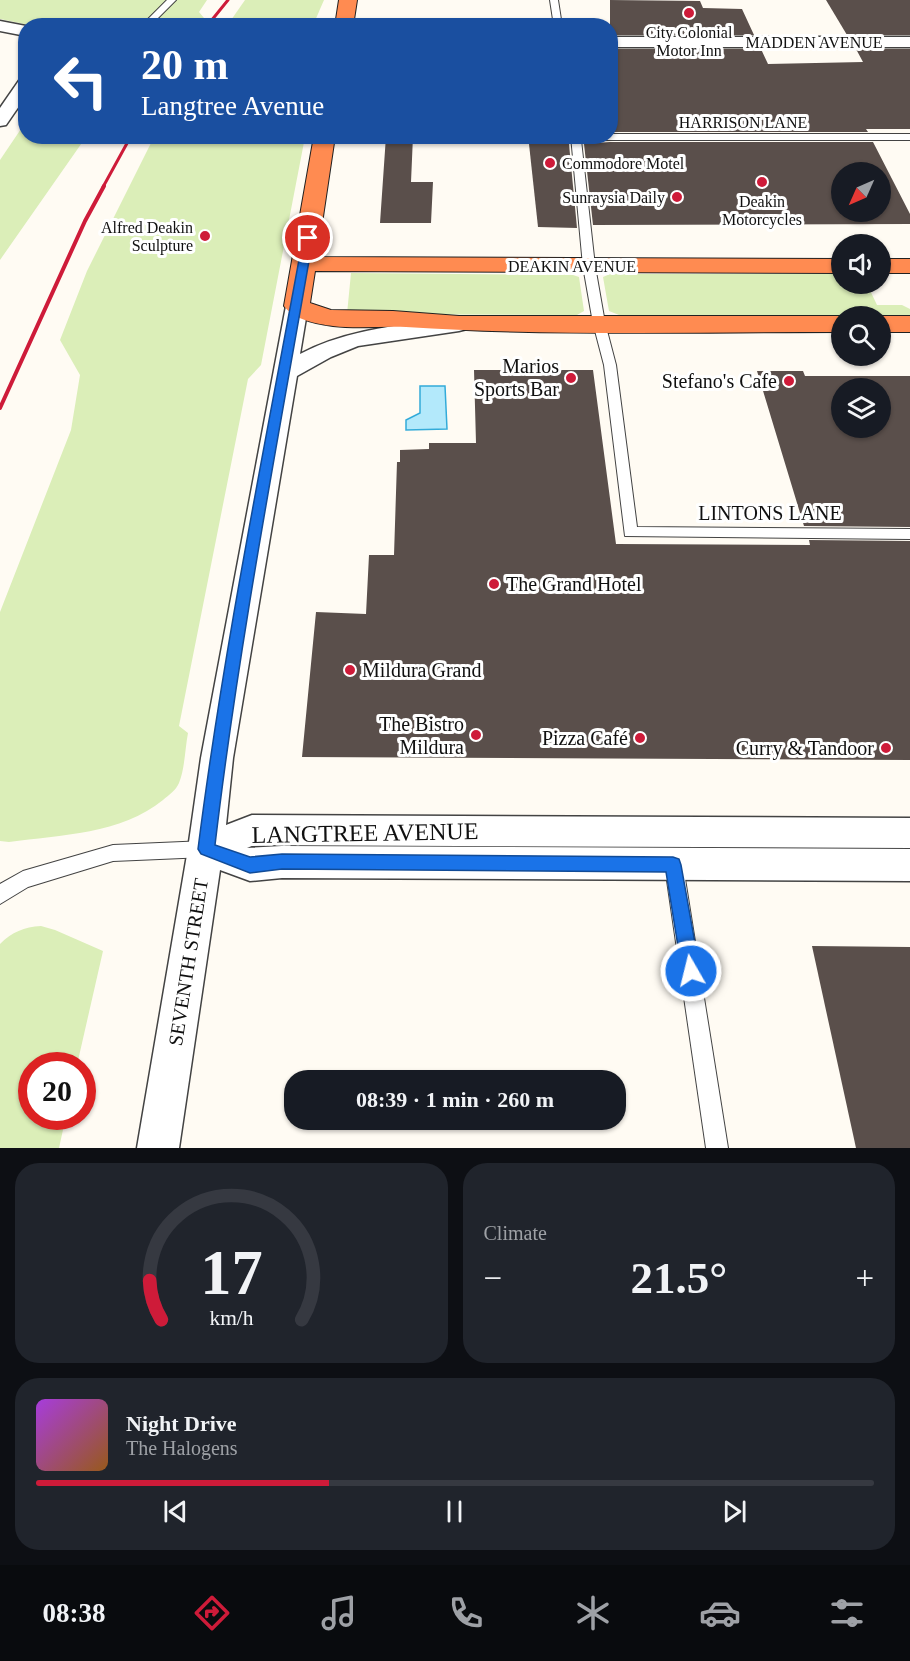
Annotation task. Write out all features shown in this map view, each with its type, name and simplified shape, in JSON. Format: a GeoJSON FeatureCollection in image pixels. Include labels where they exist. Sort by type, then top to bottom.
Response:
{"type":"FeatureCollection","features":[{"type":"Feature","properties":{"kind":"highway"},"geometry":{"type":"LineString","coordinates":[[345,18],[348,0]]}},
{"type":"Feature","properties":{"kind":"highway","name":"SEVENTH STREET"},"geometry":{"type":"LineString","coordinates":[[297,306],[324,144]]}},
{"type":"Feature","properties":{"kind":"highway","name":"DEAKIN AVENUE"},"geometry":{"type":"LineString","coordinates":[[303,264],[831,266]]}},
{"type":"Feature","properties":{"kind":"highway"},"geometry":{"type":"LineString","coordinates":[[891,266],[910,266]]}},
{"type":"Feature","properties":{"kind":"highway"},"geometry":{"type":"LineString","coordinates":[[297,306],[310,313],[329,318],[459,324],[831,324]]}},
{"type":"Feature","properties":{"kind":"highway"},"geometry":{"type":"LineString","coordinates":[[891,324],[910,324]]}},
{"type":"Feature","properties":{"kind":"street"},"geometry":{"type":"LineString","coordinates":[[0,26],[18,29]]}},
{"type":"Feature","properties":{"kind":"street"},"geometry":{"type":"LineString","coordinates":[[0,34],[18,35]]}},
{"type":"Feature","properties":{"kind":"street","name":"MADDEN AVENUE"},"geometry":{"type":"LineString","coordinates":[[618,42],[910,42]]}},
{"type":"Feature","properties":{"kind":"street"},"geometry":{"type":"LineString","coordinates":[[0,121],[6,106],[18,92]]}},
{"type":"Feature","properties":{"kind":"street","name":"SEVENTH STREET"},"geometry":{"type":"LineString","coordinates":[[158,1148],[207,849],[218,758],[241,614],[297,306]]}},
{"type":"Feature","properties":{"kind":"street"},"geometry":{"type":"LineString","coordinates":[[286,372],[323,351],[344,344],[388,334],[459,324]]}},
{"type":"Feature","properties":{"kind":"street","name":"LANGTREE AVENUE"},"geometry":{"type":"LineString","coordinates":[[207,849],[250,865],[671,848],[910,833]]}},
{"type":"Feature","properties":{"kind":"street","name":"LANGTREE AVENUE"},"geometry":{"type":"LineString","coordinates":[[671,848],[910,865]]}},
{"type":"Feature","properties":{"kind":"lane"},"geometry":{"type":"LineString","coordinates":[[153,18],[172,0]]}},
{"type":"Feature","properties":{"kind":"lane"},"geometry":{"type":"LineString","coordinates":[[554,0],[557,18]]}},
{"type":"Feature","properties":{"kind":"lane","name":"HARRISON LANE"},"geometry":{"type":"LineString","coordinates":[[618,137],[910,137]]}},
{"type":"Feature","properties":{"kind":"lane"},"geometry":{"type":"LineString","coordinates":[[577,144],[589,266],[599,323]]}},
{"type":"Feature","properties":{"kind":"lane","name":"LINTONS LANE"},"geometry":{"type":"LineString","coordinates":[[599,323],[610,365],[630,532],[910,534]]}},
{"type":"Feature","properties":{"kind":"lane"},"geometry":{"type":"LineString","coordinates":[[671,848],[717,1148]]}},
{"type":"Feature","properties":{"kind":"lane"},"geometry":{"type":"LineString","coordinates":[[0,895],[24,880],[113,853],[207,849]]}},
{"type":"Feature","properties":{"kind":"green space"},"geometry":{"type":"Polygon","coordinates":[[[0,0],[207,0],[199,12],[204,18],[18,18],[18,23],[0,19],[0,0]]]}},
{"type":"Feature","properties":{"kind":"green space"},"geometry":{"type":"Polygon","coordinates":[[[245,0],[324,0],[316,18],[232,18],[245,0]]]}},
{"type":"Feature","properties":{"kind":"green space"},"geometry":{"type":"Polygon","coordinates":[[[18,133],[18,144],[81,144],[0,260],[0,160],[18,133]]]}},
{"type":"Feature","properties":{"kind":"green space"},"geometry":{"type":"Polygon","coordinates":[[[150,144],[304,144],[261,365],[248,379],[179,726],[188,733],[183,771],[178,786],[146,811],[110,826],[70,835],[0,841],[0,612],[71,430],[80,375],[60,340],[87,271],[150,144]]]}},
{"type":"Feature","properties":{"kind":"green space"},"geometry":{"type":"Polygon","coordinates":[[[351,273],[573,275],[579,277],[584,311],[577,315],[347,314],[351,273]]]}},
{"type":"Feature","properties":{"kind":"green space"},"geometry":{"type":"Polygon","coordinates":[[[610,274],[831,274],[831,294],[872,294],[877,305],[902,305],[910,309],[910,315],[891,315],[891,306],[831,306],[831,315],[619,315],[609,311],[603,277],[610,274]]]}},
{"type":"Feature","properties":{"kind":"green space"},"geometry":{"type":"Polygon","coordinates":[[[41,926],[55,930],[103,951],[80,1052],[18,1052],[18,1130],[63,1130],[59,1148],[0,1148],[0,944],[9,936],[41,926]]]}},
{"type":"Feature","properties":{"kind":"water"},"geometry":{"type":"Polygon","coordinates":[[[420,386],[445,386],[447,429],[406,430],[406,420],[420,413],[420,386]]]}},
{"type":"Feature","properties":{"kind":"building"},"geometry":{"type":"Polygon","coordinates":[[[610,0],[700,1],[703,8],[742,9],[754,35],[618,35],[618,18],[610,18],[610,0]]]}},
{"type":"Feature","properties":{"kind":"building"},"geometry":{"type":"Polygon","coordinates":[[[826,0],[910,0],[910,35],[847,35],[826,0]]]}},
{"type":"Feature","properties":{"kind":"building"},"geometry":{"type":"Polygon","coordinates":[[[618,49],[761,49],[768,64],[863,62],[856,49],[910,49],[910,129],[866,129],[868,132],[618,132],[618,49]]]}},
{"type":"Feature","properties":{"kind":"building"},"geometry":{"type":"Polygon","coordinates":[[[873,142],[883,162],[831,162],[831,222],[891,222],[891,177],[910,214],[910,224],[593,225],[584,144],[873,142]]]}},
{"type":"Feature","properties":{"kind":"building"},"geometry":{"type":"Polygon","coordinates":[[[385,144],[413,144],[411,182],[433,182],[431,223],[380,223],[385,144]]]}},
{"type":"Feature","properties":{"kind":"building"},"geometry":{"type":"Polygon","coordinates":[[[529,144],[569,144],[577,228],[538,227],[529,144]]]}},
{"type":"Feature","properties":{"kind":"building","name":"The Grand Hotel"},"geometry":{"type":"Polygon","coordinates":[[[474,370],[593,370],[616,544],[810,545],[809,540],[910,541],[910,760],[302,757],[316,612],[366,614],[369,555],[394,555],[397,462],[400,462],[400,450],[429,449],[429,443],[476,443],[474,370]]]}},
{"type":"Feature","properties":{"kind":"building"},"geometry":{"type":"Polygon","coordinates":[[[757,371],[803,371],[805,376],[910,376],[910,527],[804,526],[757,371]]]}},
{"type":"Feature","properties":{"kind":"building"},"geometry":{"type":"Polygon","coordinates":[[[812,946],[910,947],[910,1148],[856,1148],[812,946]]]}},
{"type":"Feature","properties":{"kind":"railway"},"geometry":{"type":"LineString","coordinates":[[213,18],[228,0]]}},
{"type":"Feature","properties":{"kind":"railway"},"geometry":{"type":"LineString","coordinates":[[103,187],[127,144]]}},
{"type":"Feature","properties":{"kind":"railway"},"geometry":{"type":"LineString","coordinates":[[0,408],[85,221],[104,186]]}},
{"type":"Feature","properties":{"kind":"place","name":"City Colonial Motor Inn"},"geometry":{"type":"Point","coordinates":[689,13]}},
{"type":"Feature","properties":{"kind":"place","name":"Commodore Motel"},"geometry":{"type":"Point","coordinates":[550,163]}},
{"type":"Feature","properties":{"kind":"place","name":"Deakin Motorcycles"},"geometry":{"type":"Point","coordinates":[762,182]}},
{"type":"Feature","properties":{"kind":"place","name":"Sunraysia Daily"},"geometry":{"type":"Point","coordinates":[677,197]}},
{"type":"Feature","properties":{"kind":"place","name":"Alfred Deakin Sculpture"},"geometry":{"type":"Point","coordinates":[205,236]}},
{"type":"Feature","properties":{"kind":"place","name":"Marios Sports Bar"},"geometry":{"type":"Point","coordinates":[571,378]}},
{"type":"Feature","properties":{"kind":"place","name":"Stefano's Cafe"},"geometry":{"type":"Point","coordinates":[789,381]}},
{"type":"Feature","properties":{"kind":"place","name":"The Grand Hotel"},"geometry":{"type":"Point","coordinates":[494,584]}},
{"type":"Feature","properties":{"kind":"place","name":"Mildura Grand"},"geometry":{"type":"Point","coordinates":[350,670]}},
{"type":"Feature","properties":{"kind":"place","name":"The Bistro Mildura"},"geometry":{"type":"Point","coordinates":[476,735]}},
{"type":"Feature","properties":{"kind":"place","name":"Pizza Café"},"geometry":{"type":"Point","coordinates":[640,738]}},
{"type":"Feature","properties":{"kind":"place","name":"Curry & Tandoor"},"geometry":{"type":"Point","coordinates":[886,748]}},
{"type":"Feature","properties":{"kind":"route"},"geometry":{"type":"LineString","coordinates":[[308,238],[286,372],[241,614],[218,758],[207,849],[250,865],[282,862],[673,865],[691,971]]}}]}
